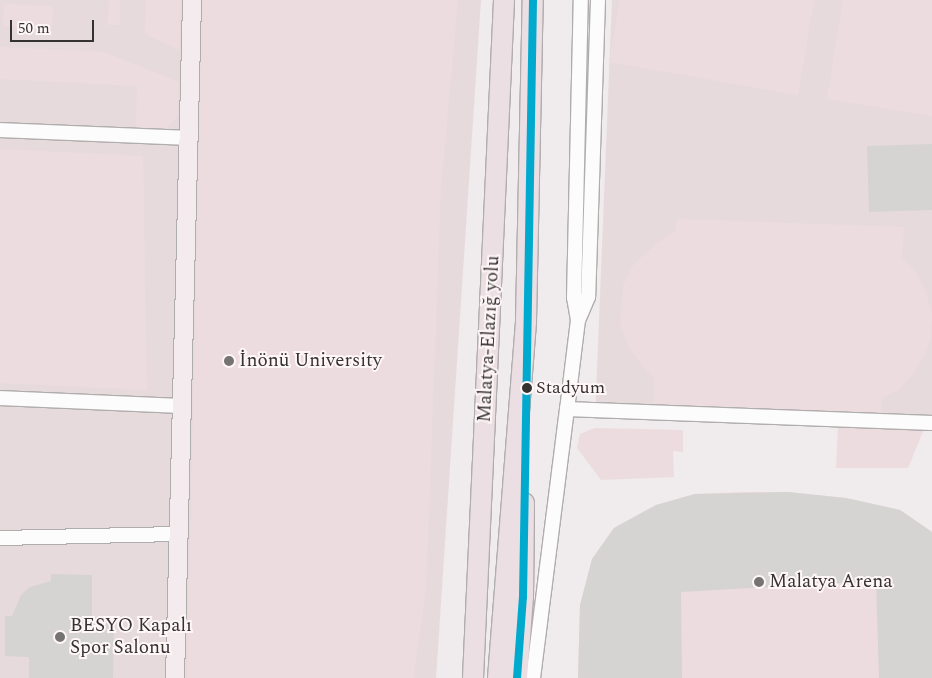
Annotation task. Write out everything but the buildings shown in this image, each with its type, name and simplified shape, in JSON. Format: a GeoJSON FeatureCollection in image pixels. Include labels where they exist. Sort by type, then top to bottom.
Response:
{"type":"FeatureCollection","features":[{"type":"Feature","properties":{"kind":"highway","name":"Malatya-Elazığ yolu"},"geometry":{"type":"LineString","coordinates":[[472,676],[504,0]]}},
{"type":"Feature","properties":{"kind":"highway"},"geometry":{"type":"LineString","coordinates":[[517,678],[523,597],[526,326],[533,0]]}},
{"type":"Feature","properties":{"kind":"highway"},"geometry":{"type":"LineString","coordinates":[[498,678],[526,326]]}},
{"type":"Feature","properties":{"kind":"main road"},"geometry":{"type":"LineString","coordinates":[[175,678],[180,406],[192,0]]}},
{"type":"Feature","properties":{"kind":"street"},"geometry":{"type":"LineString","coordinates":[[578,320],[574,298],[581,0]]}},
{"type":"Feature","properties":{"kind":"street"},"geometry":{"type":"LineString","coordinates":[[533,678],[578,320],[588,297],[598,0]]}},
{"type":"Feature","properties":{"kind":"street"},"geometry":{"type":"LineString","coordinates":[[0,130],[189,138]]}},
{"type":"Feature","properties":{"kind":"street"},"geometry":{"type":"LineString","coordinates":[[0,398],[180,406]]}},
{"type":"Feature","properties":{"kind":"street"},"geometry":{"type":"LineString","coordinates":[[567,409],[932,423]]}},
{"type":"Feature","properties":{"kind":"street"},"geometry":{"type":"LineString","coordinates":[[0,538],[177,534]]}},
{"type":"Feature","properties":{"kind":"shaded area","name":"İnönü University"},"geometry":{"type":"Polygon","coordinates":[[[0,0],[481,0],[436,678],[0,678],[0,0]]]}},
{"type":"Feature","properties":{"kind":"shaded area"},"geometry":{"type":"Polygon","coordinates":[[[109,0],[120,0],[120,25],[108,25],[109,0]]]}},
{"type":"Feature","properties":{"kind":"shaded area"},"geometry":{"type":"Polygon","coordinates":[[[146,0],[181,0],[179,50],[145,34],[146,0]]]}},
{"type":"Feature","properties":{"kind":"shaded area"},"geometry":{"type":"Polygon","coordinates":[[[202,0],[458,0],[441,187],[426,591],[413,678],[187,678],[202,0]]]}},
{"type":"Feature","properties":{"kind":"shaded area"},"geometry":{"type":"Polygon","coordinates":[[[612,0],[932,0],[932,416],[595,419],[612,0]]]}},
{"type":"Feature","properties":{"kind":"shaded area"},"geometry":{"type":"Polygon","coordinates":[[[620,0],[814,0],[798,95],[609,62],[620,0]]]}},
{"type":"Feature","properties":{"kind":"shaded area"},"geometry":{"type":"Polygon","coordinates":[[[843,0],[932,0],[932,116],[827,99],[843,0]]]}},
{"type":"Feature","properties":{"kind":"shaded area"},"geometry":{"type":"Polygon","coordinates":[[[4,4],[53,6],[52,28],[3,26],[4,4]]]}},
{"type":"Feature","properties":{"kind":"shaded area"},"geometry":{"type":"Polygon","coordinates":[[[0,47],[104,52],[179,82],[178,116],[166,128],[136,128],[137,86],[0,79],[0,47]]]}},
{"type":"Feature","properties":{"kind":"shaded area"},"geometry":{"type":"Polygon","coordinates":[[[0,149],[143,156],[147,390],[0,383],[0,149]]]}},
{"type":"Feature","properties":{"kind":"shaded area"},"geometry":{"type":"Polygon","coordinates":[[[677,219],[904,227],[902,258],[915,271],[925,290],[932,313],[931,338],[924,357],[913,374],[899,389],[882,398],[881,417],[653,408],[654,379],[630,350],[620,323],[623,286],[634,264],[657,243],[676,231],[677,219]]]}},
{"type":"Feature","properties":{"kind":"shaded area"},"geometry":{"type":"Polygon","coordinates":[[[838,425],[924,429],[908,468],[836,468],[838,425]]]}},
{"type":"Feature","properties":{"kind":"shaded area"},"geometry":{"type":"Polygon","coordinates":[[[595,428],[683,430],[683,452],[673,451],[674,477],[601,480],[577,448],[580,434],[595,428]]]}},
{"type":"Feature","properties":{"kind":"shaded area","name":"Malatya Arena"},"geometry":{"type":"Polygon","coordinates":[[[788,492],[846,498],[900,510],[932,532],[932,678],[578,678],[580,605],[592,559],[614,528],[656,505],[695,494],[788,492]]]}},
{"type":"Feature","properties":{"kind":"transit line"},"geometry":{"type":"LineString","coordinates":[[517,678],[523,597],[533,0]]}},
{"type":"Feature","properties":{"kind":"place","name":"İnönü University"},"geometry":{"type":"Point","coordinates":[229,361]}},
{"type":"Feature","properties":{"kind":"place","name":"Stadyum"},"geometry":{"type":"Point","coordinates":[527,388]}},
{"type":"Feature","properties":{"kind":"place","name":"Malatya Arena"},"geometry":{"type":"Point","coordinates":[759,582]}},
{"type":"Feature","properties":{"kind":"place","name":"BESYO Kapalı Spor Salonu"},"geometry":{"type":"Point","coordinates":[60,637]}}]}
